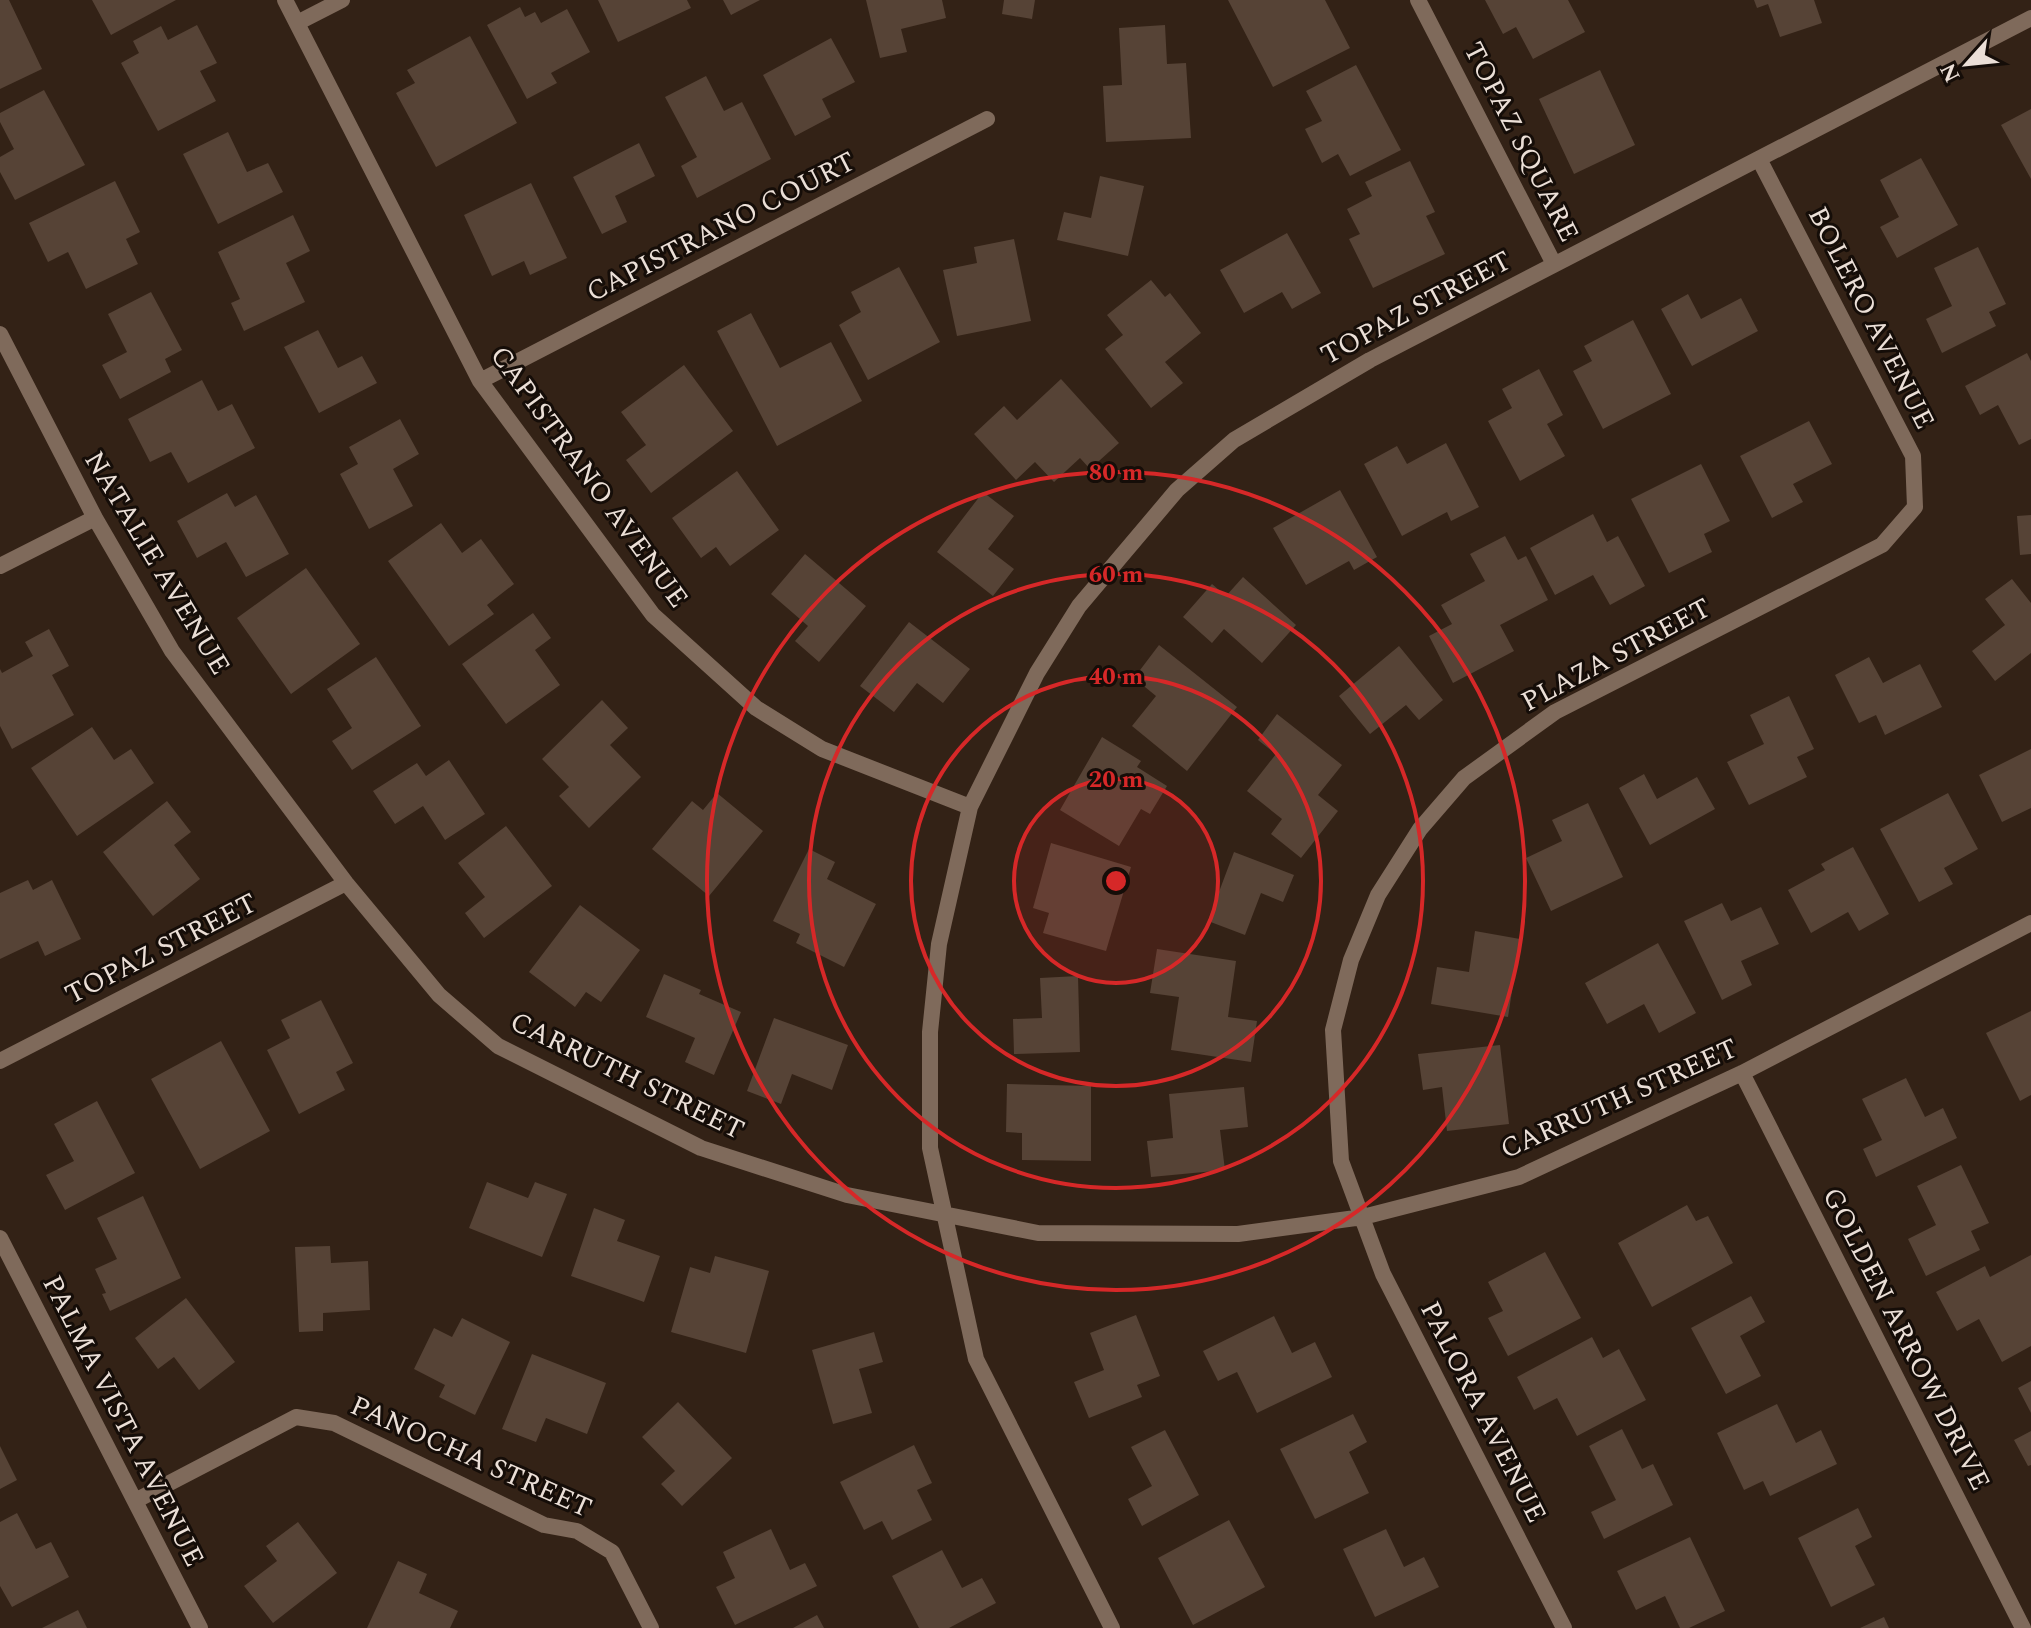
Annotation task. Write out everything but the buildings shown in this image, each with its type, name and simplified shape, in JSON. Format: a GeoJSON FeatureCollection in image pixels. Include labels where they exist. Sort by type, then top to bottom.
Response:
{"type":"FeatureCollection","features":[{"type":"Feature","properties":{"kind":"street","name":"CAPISTRANO AVENUE"},"geometry":{"type":"LineString","coordinates":[[285,0],[480,381],[653,615],[756,708],[822,749],[970,807]]}},
{"type":"Feature","properties":{"kind":"street"},"geometry":{"type":"LineString","coordinates":[[297,23],[342,0]]}},
{"type":"Feature","properties":{"kind":"street","name":"TOPAZ SQUARE"},"geometry":{"type":"LineString","coordinates":[[1418,0],[1554,264]]}},
{"type":"Feature","properties":{"kind":"street","name":"TOPAZ STREET"},"geometry":{"type":"LineString","coordinates":[[970,807],[1037,673],[1079,606],[1177,490],[1234,440],[1370,360],[2031,18]]}},
{"type":"Feature","properties":{"kind":"street","name":"CAPISTRANO COURT"},"geometry":{"type":"LineString","coordinates":[[480,381],[987,119]]}},
{"type":"Feature","properties":{"kind":"street","name":"BOLERO AVENUE"},"geometry":{"type":"LineString","coordinates":[[1759,159],[1913,456],[1915,507]]}},
{"type":"Feature","properties":{"kind":"street","name":"NATALIE AVENUE"},"geometry":{"type":"LineString","coordinates":[[0,334],[95,518],[172,651],[346,883]]}},
{"type":"Feature","properties":{"kind":"street","name":"PLAZA STREET"},"geometry":{"type":"LineString","coordinates":[[1363,1217],[1341,1161],[1333,1030],[1351,960],[1378,895],[1420,829],[1464,778],[1555,712],[1882,545],[1915,507]]}},
{"type":"Feature","properties":{"kind":"street"},"geometry":{"type":"LineString","coordinates":[[0,566],[95,518]]}},
{"type":"Feature","properties":{"kind":"street"},"geometry":{"type":"LineString","coordinates":[[970,807],[939,944],[930,1032],[930,1148],[976,1359],[1112,1628]]}},
{"type":"Feature","properties":{"kind":"street","name":"TOPAZ STREET"},"geometry":{"type":"LineString","coordinates":[[0,1061],[346,883]]}},
{"type":"Feature","properties":{"kind":"street","name":"CARRUTH STREET"},"geometry":{"type":"LineString","coordinates":[[346,883],[439,995],[498,1046],[701,1148],[847,1195],[1038,1233],[1238,1234],[1363,1217],[1519,1177],[1742,1073],[2031,923]]}},
{"type":"Feature","properties":{"kind":"street","name":"GOLDEN ARROW DRIVE"},"geometry":{"type":"LineString","coordinates":[[1742,1073],[2023,1628]]}},
{"type":"Feature","properties":{"kind":"street","name":"PALORA AVENUE"},"geometry":{"type":"LineString","coordinates":[[1363,1217],[1383,1274],[1564,1628]]}},
{"type":"Feature","properties":{"kind":"street","name":"PALMA VISTA AVENUE"},"geometry":{"type":"LineString","coordinates":[[0,1238],[200,1628]]}},
{"type":"Feature","properties":{"kind":"street","name":"PANOCHA STREET"},"geometry":{"type":"LineString","coordinates":[[135,1501],[296,1417],[334,1423],[544,1525],[577,1531],[612,1552],[651,1628]]}}]}
